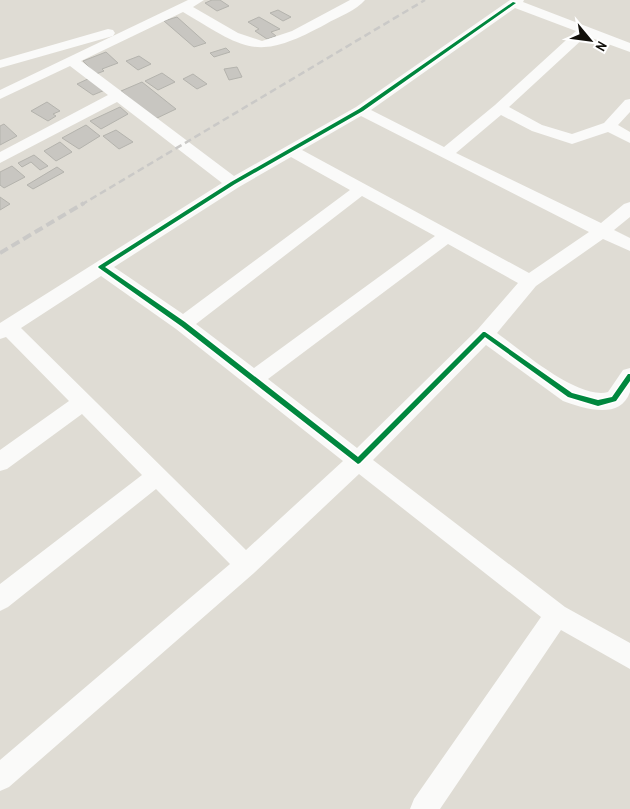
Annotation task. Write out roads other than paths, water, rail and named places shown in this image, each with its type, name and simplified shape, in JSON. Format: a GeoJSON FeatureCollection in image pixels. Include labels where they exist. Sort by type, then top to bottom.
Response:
{"type":"FeatureCollection","features":[{"type":"Feature","properties":{"kind":"street"},"geometry":{"type":"LineString","coordinates":[[0,95],[198,0]]}},
{"type":"Feature","properties":{"kind":"street"},"geometry":{"type":"LineString","coordinates":[[183,7],[244,40],[262,46],[279,42],[359,0]]}},
{"type":"Feature","properties":{"kind":"street"},"geometry":{"type":"LineString","coordinates":[[246,565],[82,402],[4,329],[233,183],[361,110],[516,1],[630,48]]}},
{"type":"Feature","properties":{"kind":"street"},"geometry":{"type":"LineString","coordinates":[[0,64],[162,17]]}},
{"type":"Feature","properties":{"kind":"street"},"geometry":{"type":"LineString","coordinates":[[445,154],[500,108],[585,30]]}},
{"type":"Feature","properties":{"kind":"street"},"geometry":{"type":"LineString","coordinates":[[72,61],[233,183]]}},
{"type":"Feature","properties":{"kind":"street"},"geometry":{"type":"LineString","coordinates":[[0,158],[117,96]]}},
{"type":"Feature","properties":{"kind":"street"},"geometry":{"type":"LineString","coordinates":[[500,108],[537,128],[572,139],[609,126],[630,103]]}},
{"type":"Feature","properties":{"kind":"street"},"geometry":{"type":"LineString","coordinates":[[361,110],[445,154],[630,245]]}},
{"type":"Feature","properties":{"kind":"street"},"geometry":{"type":"LineString","coordinates":[[609,126],[630,138]]}},
{"type":"Feature","properties":{"kind":"street"},"geometry":{"type":"LineString","coordinates":[[290,150],[360,190],[530,281]]}},
{"type":"Feature","properties":{"kind":"street"},"geometry":{"type":"LineString","coordinates":[[183,324],[360,190]]}},
{"type":"Feature","properties":{"kind":"street"},"geometry":{"type":"LineString","coordinates":[[0,778],[246,565],[358,462],[486,334],[530,281],[602,231],[630,208]]}},
{"type":"Feature","properties":{"kind":"street"},"geometry":{"type":"LineString","coordinates":[[254,379],[447,236]]}},
{"type":"Feature","properties":{"kind":"street"},"geometry":{"type":"LineString","coordinates":[[101,267],[183,324],[557,615],[630,657]]}},
{"type":"Feature","properties":{"kind":"street"},"geometry":{"type":"LineString","coordinates":[[486,334],[570,395],[598,403],[614,399],[630,376]]}},
{"type":"Feature","properties":{"kind":"street"},"geometry":{"type":"LineString","coordinates":[[0,462],[82,402]]}},
{"type":"Feature","properties":{"kind":"street"},"geometry":{"type":"LineString","coordinates":[[0,600],[157,476]]}},
{"type":"Feature","properties":{"kind":"street"},"geometry":{"type":"LineString","coordinates":[[424,809],[557,615]]}},
{"type":"Feature","properties":{"kind":"railway"},"geometry":{"type":"LineString","coordinates":[[81,205],[425,0]]}},
{"type":"Feature","properties":{"kind":"railway"},"geometry":{"type":"LineString","coordinates":[[0,253],[84,203]]}}]}
